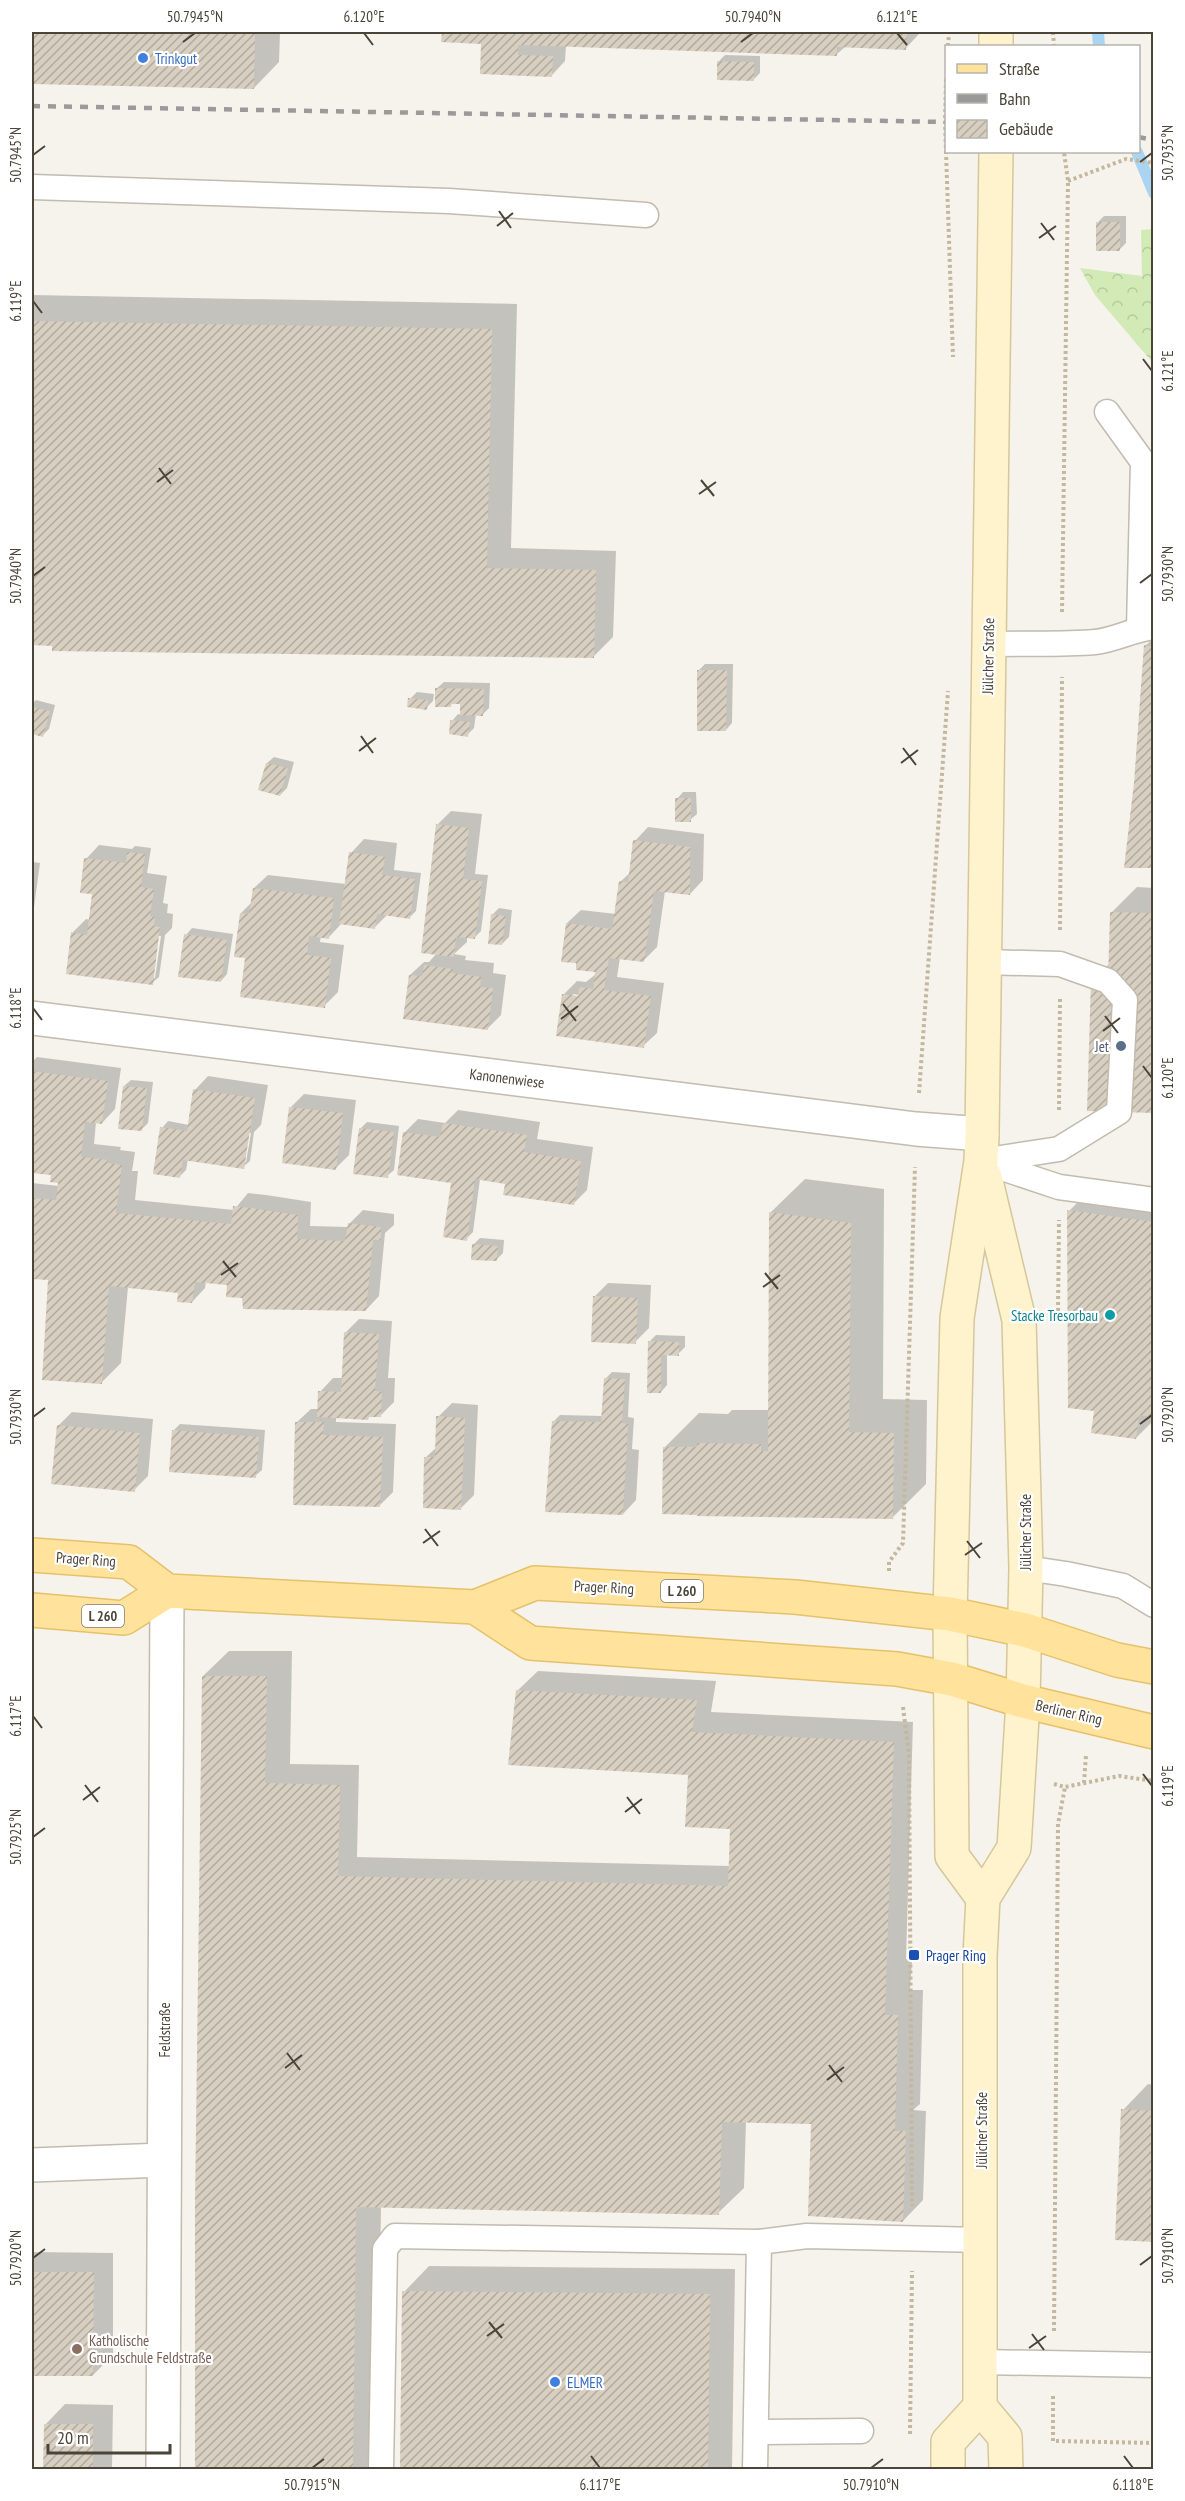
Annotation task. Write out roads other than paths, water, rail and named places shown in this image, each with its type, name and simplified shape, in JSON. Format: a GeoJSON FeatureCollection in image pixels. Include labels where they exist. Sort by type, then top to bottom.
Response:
{"type":"FeatureCollection","features":[{"type":"Feature","properties":{"kind":"main road","name":"Jülicher Straße"},"geometry":{"type":"LineString","coordinates":[[983,1898],[952,1856],[950,1614],[957,1318],[982,1147],[996,153]]}},
{"type":"Feature","properties":{"kind":"main road","name":"Jülicher Straße"},"geometry":{"type":"LineString","coordinates":[[980,2407],[980,1956],[983,1898],[1014,1848],[1023,1701],[1026,1568],[1019,1320],[982,1147]]}},
{"type":"Feature","properties":{"kind":"main road","name":"Prager Ring"},"geometry":{"type":"LineString","coordinates":[[32,1555],[129,1562],[167,1591],[475,1608],[535,1584],[795,1597],[950,1614],[1024,1630]]}},
{"type":"Feature","properties":{"kind":"main road","name":"L 260"},"geometry":{"type":"LineString","coordinates":[[32,1610],[124,1618],[167,1591]]}},
{"type":"Feature","properties":{"kind":"main road","name":"Prager Ring"},"geometry":{"type":"LineString","coordinates":[[475,1608],[530,1643],[864,1665],[952,1679],[985,1690]]}},
{"type":"Feature","properties":{"kind":"main road","name":"L 260"},"geometry":{"type":"LineString","coordinates":[[1024,1630],[1117,1660],[1154,1667]]}},
{"type":"Feature","properties":{"kind":"main road","name":"Berliner Ring"},"geometry":{"type":"LineString","coordinates":[[985,1690],[1154,1732]]}},
{"type":"Feature","properties":{"kind":"main road"},"geometry":{"type":"LineString","coordinates":[[948,2469],[948,2442],[980,2407],[1005,2437],[1006,2469]]}},
{"type":"Feature","properties":{"kind":"street","name":"Kanonenwiese"},"geometry":{"type":"LineString","coordinates":[[32,1018],[916,1129],[982,1147]]}},
{"type":"Feature","properties":{"kind":"street","name":"Feldstraße"},"geometry":{"type":"LineString","coordinates":[[163,2469],[167,1591]]}},
{"type":"Feature","properties":{"kind":"street"},"geometry":{"type":"LineString","coordinates":[[32,2165],[164,2160]]}},
{"type":"Feature","properties":{"kind":"lane"},"geometry":{"type":"LineString","coordinates":[[32,187],[449,201],[646,215]]}},
{"type":"Feature","properties":{"kind":"lane"},"geometry":{"type":"LineString","coordinates":[[988,644],[1094,642],[1115,639],[1146,628],[1143,462],[1107,412]]}},
{"type":"Feature","properties":{"kind":"lane"},"geometry":{"type":"LineString","coordinates":[[982,1147],[1059,1149],[1119,1112],[1125,1000],[1108,981],[1060,964],[983,962]]}},
{"type":"Feature","properties":{"kind":"lane"},"geometry":{"type":"LineString","coordinates":[[982,1147],[1059,1187],[1154,1200]]}},
{"type":"Feature","properties":{"kind":"lane"},"geometry":{"type":"LineString","coordinates":[[1026,1568],[1123,1586],[1154,1605]]}},
{"type":"Feature","properties":{"kind":"lane"},"geometry":{"type":"LineString","coordinates":[[381,2469],[386,2249],[395,2236],[759,2242],[807,2236],[981,2240]]}},
{"type":"Feature","properties":{"kind":"lane"},"geometry":{"type":"LineString","coordinates":[[755,2469],[759,2242]]}},
{"type":"Feature","properties":{"kind":"lane"},"geometry":{"type":"LineString","coordinates":[[981,2362],[1154,2365]]}},
{"type":"Feature","properties":{"kind":"lane"},"geometry":{"type":"LineString","coordinates":[[756,2432],[861,2431]]}},
{"type":"Feature","properties":{"kind":"waterway"},"geometry":{"type":"LineString","coordinates":[[1098,32],[1099,45]]}},
{"type":"Feature","properties":{"kind":"waterway"},"geometry":{"type":"LineString","coordinates":[[1137,153],[1154,193]]}},
{"type":"Feature","properties":{"kind":"railway"},"geometry":{"type":"LineString","coordinates":[[32,106],[945,122]]}},
{"type":"Feature","properties":{"kind":"railway"},"geometry":{"type":"LineString","coordinates":[[1140,137],[1154,140]]}},
{"type":"Feature","properties":{"kind":"place","name":"Trinkgut"},"geometry":{"type":"Point","coordinates":[143,58]}},
{"type":"Feature","properties":{"kind":"place","name":"Jet"},"geometry":{"type":"Point","coordinates":[1121,1046]}},
{"type":"Feature","properties":{"kind":"place","name":"Stacke Tresorbau"},"geometry":{"type":"Point","coordinates":[1110,1315]}},
{"type":"Feature","properties":{"kind":"place","name":"Prager Ring"},"geometry":{"type":"Point","coordinates":[914,1955]}},
{"type":"Feature","properties":{"kind":"place","name":"Katholische Grundschule Feldstraße"},"geometry":{"type":"Point","coordinates":[77,2349]}},
{"type":"Feature","properties":{"kind":"place","name":"ELMER"},"geometry":{"type":"Point","coordinates":[555,2382]}}]}
